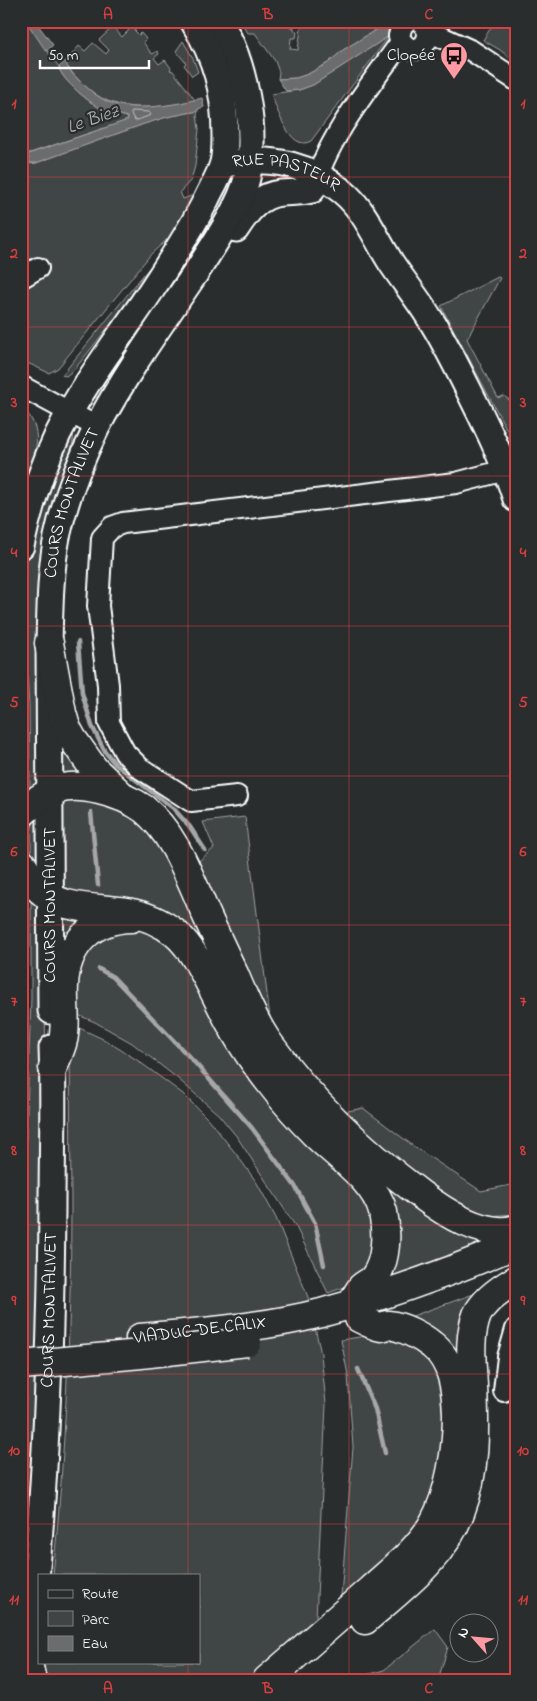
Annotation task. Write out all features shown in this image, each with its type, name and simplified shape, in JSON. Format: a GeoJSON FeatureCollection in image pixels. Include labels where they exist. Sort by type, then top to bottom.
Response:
{"type":"FeatureCollection","features":[{"type":"Feature","properties":{"kind":"highway"},"geometry":{"type":"LineString","coordinates":[[49,643],[66,727],[94,769],[121,796],[143,809],[170,837],[251,1010],[269,1043],[318,1104],[407,1185],[454,1217],[485,1230],[515,1234]]}},
{"type":"Feature","properties":{"kind":"highway"},"geometry":{"type":"LineString","coordinates":[[21,814],[33,802],[60,787],[89,787],[121,796]]}},
{"type":"Feature","properties":{"kind":"highway"},"geometry":{"type":"LineString","coordinates":[[21,863],[33,883],[51,899],[72,906],[137,915],[154,921],[172,931],[190,948],[232,1026],[260,1070],[302,1121],[362,1178],[375,1194],[382,1212],[385,1234],[382,1257],[368,1302],[381,1327],[386,1325],[412,1333],[433,1346],[446,1362],[452,1375],[456,1396],[457,1422],[448,1489],[442,1506],[432,1525],[418,1544],[387,1575],[336,1620],[298,1669]]}},
{"type":"Feature","properties":{"kind":"highway"},"geometry":{"type":"LineString","coordinates":[[53,1068],[64,1037],[65,975],[70,958],[82,936],[98,926],[128,918],[147,920],[172,931]]}},
{"type":"Feature","properties":{"kind":"highway"},"geometry":{"type":"LineString","coordinates":[[368,1302],[480,1260],[515,1234]]}},
{"type":"Feature","properties":{"kind":"highway"},"geometry":{"type":"LineString","coordinates":[[368,1302],[471,1282],[516,1265]]}},
{"type":"Feature","properties":{"kind":"highway"},"geometry":{"type":"LineString","coordinates":[[267,1680],[298,1669],[333,1647],[434,1558],[447,1539],[460,1512],[470,1478],[474,1444],[473,1383],[470,1358],[475,1322],[484,1305],[495,1294],[516,1280]]}},
{"type":"Feature","properties":{"kind":"highway","name":"VIADUC DE CALIX"},"geometry":{"type":"LineString","coordinates":[[21,1349],[197,1333],[320,1313],[368,1302]]}},
{"type":"Feature","properties":{"kind":"highway","name":"VIADUC DE CALIX"},"geometry":{"type":"LineString","coordinates":[[21,1364],[141,1354],[247,1342],[322,1328],[368,1302]]}},
{"type":"Feature","properties":{"kind":"main road"},"geometry":{"type":"LineString","coordinates":[[193,21],[205,41],[214,62],[224,103],[223,165]]}},
{"type":"Feature","properties":{"kind":"main road"},"geometry":{"type":"LineString","coordinates":[[219,21],[231,42],[243,75],[249,114],[248,170]]}},
{"type":"Feature","properties":{"kind":"main road"},"geometry":{"type":"LineString","coordinates":[[155,335],[168,324],[252,205],[270,195],[280,193],[299,194],[308,177],[272,150],[249,114]]}},
{"type":"Feature","properties":{"kind":"main road","name":"RUE PASTEUR"},"geometry":{"type":"LineString","coordinates":[[223,165],[248,170],[273,160],[308,177],[392,264],[440,334],[478,409],[516,499]]}},
{"type":"Feature","properties":{"kind":"main road","name":"COURS MONTALIVET"},"geometry":{"type":"LineString","coordinates":[[21,546],[42,470],[70,412],[95,372],[175,256],[191,230],[223,165]]}},
{"type":"Feature","properties":{"kind":"main road","name":"COURS MONTALIVET"},"geometry":{"type":"LineString","coordinates":[[28,1674],[44,1474],[52,1278],[53,1068],[49,643],[50,600],[57,537],[75,480],[97,427],[134,365],[226,223],[248,170]]}},
{"type":"Feature","properties":{"kind":"street"},"geometry":{"type":"LineString","coordinates":[[406,21],[399,30],[401,42],[410,49],[422,47],[426,43],[424,26]]}},
{"type":"Feature","properties":{"kind":"street"},"geometry":{"type":"LineString","coordinates":[[424,26],[472,51],[516,80]]}},
{"type":"Feature","properties":{"kind":"street"},"geometry":{"type":"LineString","coordinates":[[308,177],[401,42]]}},
{"type":"Feature","properties":{"kind":"street"},"geometry":{"type":"LineString","coordinates":[[21,386],[97,427]]}},
{"type":"Feature","properties":{"kind":"street"},"geometry":{"type":"LineString","coordinates":[[237,796],[191,801],[140,768],[125,752],[109,723],[108,685],[98,606],[102,538],[112,527],[123,523],[456,484],[494,473],[504,467]]}},
{"type":"Feature","properties":{"kind":"street"},"geometry":{"type":"LineString","coordinates":[[504,1391],[508,1357],[516,1329]]}},
{"type":"Feature","properties":{"kind":"green space"},"geometry":{"type":"Polygon","coordinates":[[[21,21],[26,21],[65,78],[78,92],[99,107],[127,117],[128,120],[21,156],[21,21]]]}},
{"type":"Feature","properties":{"kind":"green space"},"geometry":{"type":"Polygon","coordinates":[[[240,21],[291,21],[290,27],[294,27],[294,30],[297,31],[296,38],[291,38],[290,49],[298,50],[302,21],[386,21],[387,23],[343,50],[328,63],[308,74],[296,78],[278,79],[279,72],[275,61],[255,33],[248,33],[240,21]]]}},
{"type":"Feature","properties":{"kind":"green space"},"geometry":{"type":"Polygon","coordinates":[[[495,21],[516,21],[516,63],[500,50],[483,40],[495,21]]]}},
{"type":"Feature","properties":{"kind":"green space"},"geometry":{"type":"Polygon","coordinates":[[[133,26],[139,35],[141,33],[146,39],[143,42],[151,53],[153,54],[157,51],[159,54],[154,58],[159,64],[165,60],[171,68],[170,70],[173,71],[195,100],[152,107],[118,104],[102,98],[90,90],[65,63],[79,46],[85,51],[93,43],[106,54],[109,50],[99,40],[113,27],[122,37],[133,26]]]}},
{"type":"Feature","properties":{"kind":"green space"},"geometry":{"type":"Polygon","coordinates":[[[389,36],[311,141],[303,143],[297,141],[285,127],[271,94],[299,90],[313,85],[389,36]]]}},
{"type":"Feature","properties":{"kind":"green space"},"geometry":{"type":"Polygon","coordinates":[[[183,41],[193,58],[198,72],[192,76],[184,65],[186,63],[176,51],[183,41]]]}},
{"type":"Feature","properties":{"kind":"green space"},"geometry":{"type":"Polygon","coordinates":[[[198,111],[199,129],[195,166],[191,180],[180,192],[183,199],[195,196],[171,236],[151,254],[58,368],[49,373],[21,360],[21,285],[41,272],[33,259],[21,266],[21,165],[36,163],[144,124],[198,111]]]}},
{"type":"Feature","properties":{"kind":"green space"},"geometry":{"type":"Polygon","coordinates":[[[214,218],[217,224],[103,393],[87,403],[214,218]]]}},
{"type":"Feature","properties":{"kind":"green space"},"geometry":{"type":"Polygon","coordinates":[[[149,268],[153,271],[74,370],[66,376],[62,375],[149,268]]]}},
{"type":"Feature","properties":{"kind":"green space"},"geometry":{"type":"Polygon","coordinates":[[[498,277],[500,278],[467,339],[498,398],[504,396],[516,405],[516,447],[441,306],[498,277]]]}},
{"type":"Feature","properties":{"kind":"green space"},"geometry":{"type":"Polygon","coordinates":[[[21,406],[30,417],[37,438],[33,460],[21,495],[21,406]]]}},
{"type":"Feature","properties":{"kind":"green space"},"geometry":{"type":"Polygon","coordinates":[[[73,422],[72,445],[57,488],[52,512],[44,789],[30,800],[29,706],[23,609],[24,578],[32,533],[73,422]]]}},
{"type":"Feature","properties":{"kind":"green space"},"geometry":{"type":"Polygon","coordinates":[[[60,723],[97,777],[60,779],[60,723]]]}},
{"type":"Feature","properties":{"kind":"green space"},"geometry":{"type":"Polygon","coordinates":[[[59,794],[141,814],[318,1110],[503,1235],[378,1288],[393,1245],[198,949],[61,898],[59,794]]]}},
{"type":"Feature","properties":{"kind":"green space"},"geometry":{"type":"Polygon","coordinates":[[[40,809],[45,886],[31,870],[31,831],[40,809]]]}},
{"type":"Feature","properties":{"kind":"green space"},"geometry":{"type":"Polygon","coordinates":[[[245,817],[270,1018],[243,976],[199,861],[214,848],[203,822],[245,817]]]}},
{"type":"Feature","properties":{"kind":"green space"},"geometry":{"type":"Polygon","coordinates":[[[31,890],[45,902],[46,1251],[21,1642],[21,1485],[27,1379],[26,1140],[31,998],[31,890]]]}},
{"type":"Feature","properties":{"kind":"green space"},"geometry":{"type":"Polygon","coordinates":[[[60,909],[101,915],[63,950],[60,909]]]}},
{"type":"Feature","properties":{"kind":"green space"},"geometry":{"type":"Polygon","coordinates":[[[133,923],[168,939],[370,1208],[376,1256],[353,1284],[328,1293],[296,1227],[237,1137],[219,1115],[177,1078],[132,1043],[95,1022],[78,1015],[70,981],[79,952],[133,923]]]}},
{"type":"Feature","properties":{"kind":"green space"},"geometry":{"type":"Polygon","coordinates":[[[73,1025],[105,1040],[137,1060],[183,1094],[208,1119],[257,1183],[276,1218],[308,1297],[321,1354],[326,1404],[316,1619],[248,1680],[44,1680],[45,1664],[200,1664],[200,1574],[53,1574],[64,1437],[70,1299],[70,1044],[73,1025]]]}},
{"type":"Feature","properties":{"kind":"green space"},"geometry":{"type":"Polygon","coordinates":[[[363,1108],[416,1148],[481,1191],[516,1184],[516,1214],[486,1216],[461,1207],[435,1190],[382,1148],[343,1112],[363,1108]]]}},
{"type":"Feature","properties":{"kind":"green space"},"geometry":{"type":"Polygon","coordinates":[[[482,1291],[462,1372],[407,1318],[482,1291]]]}},
{"type":"Feature","properties":{"kind":"green space"},"geometry":{"type":"Polygon","coordinates":[[[372,1335],[412,1345],[432,1359],[440,1373],[444,1391],[444,1435],[437,1480],[423,1515],[378,1568],[366,1579],[341,1596],[353,1447],[348,1375],[341,1340],[372,1335]]]}},
{"type":"Feature","properties":{"kind":"green space"},"geometry":{"type":"Polygon","coordinates":[[[435,1629],[448,1647],[438,1680],[359,1680],[359,1677],[384,1670],[435,1629]]]}},
{"type":"Feature","properties":{"kind":"water"},"geometry":{"type":"Polygon","coordinates":[[[26,21],[35,21],[53,45],[46,51],[26,21]]]}},
{"type":"Feature","properties":{"kind":"water"},"geometry":{"type":"Polygon","coordinates":[[[387,23],[389,36],[313,85],[299,90],[286,91],[278,79],[296,78],[308,74],[328,63],[343,50],[387,23]]]}},
{"type":"Feature","properties":{"kind":"water"},"geometry":{"type":"Polygon","coordinates":[[[66,61],[76,78],[96,95],[117,105],[154,107],[202,98],[204,107],[198,109],[198,111],[144,124],[36,163],[30,163],[28,154],[128,120],[127,117],[99,107],[78,92],[65,78],[59,67],[66,61]]]}},
{"type":"Feature","properties":{"kind":"waterway"},"geometry":{"type":"LineString","coordinates":[[78,642],[82,693],[92,726],[104,750],[115,764],[173,808],[190,827],[205,850]]}},
{"type":"Feature","properties":{"kind":"waterway"},"geometry":{"type":"LineString","coordinates":[[91,812],[98,885]]}},
{"type":"Feature","properties":{"kind":"waterway"},"geometry":{"type":"LineString","coordinates":[[99,969],[113,977],[196,1064],[252,1128],[295,1186],[315,1223],[324,1265]]}},
{"type":"Feature","properties":{"kind":"waterway"},"geometry":{"type":"LineString","coordinates":[[358,1369],[375,1409],[385,1453]]}},
{"type":"Feature","properties":{"kind":"place","name":"Clopée"},"geometry":{"type":"Point","coordinates":[454,80]}},
{"type":"Feature","properties":{"kind":"water label","name":"Le Biez"},"geometry":{"type":"Point","coordinates":[93,120]}}]}
